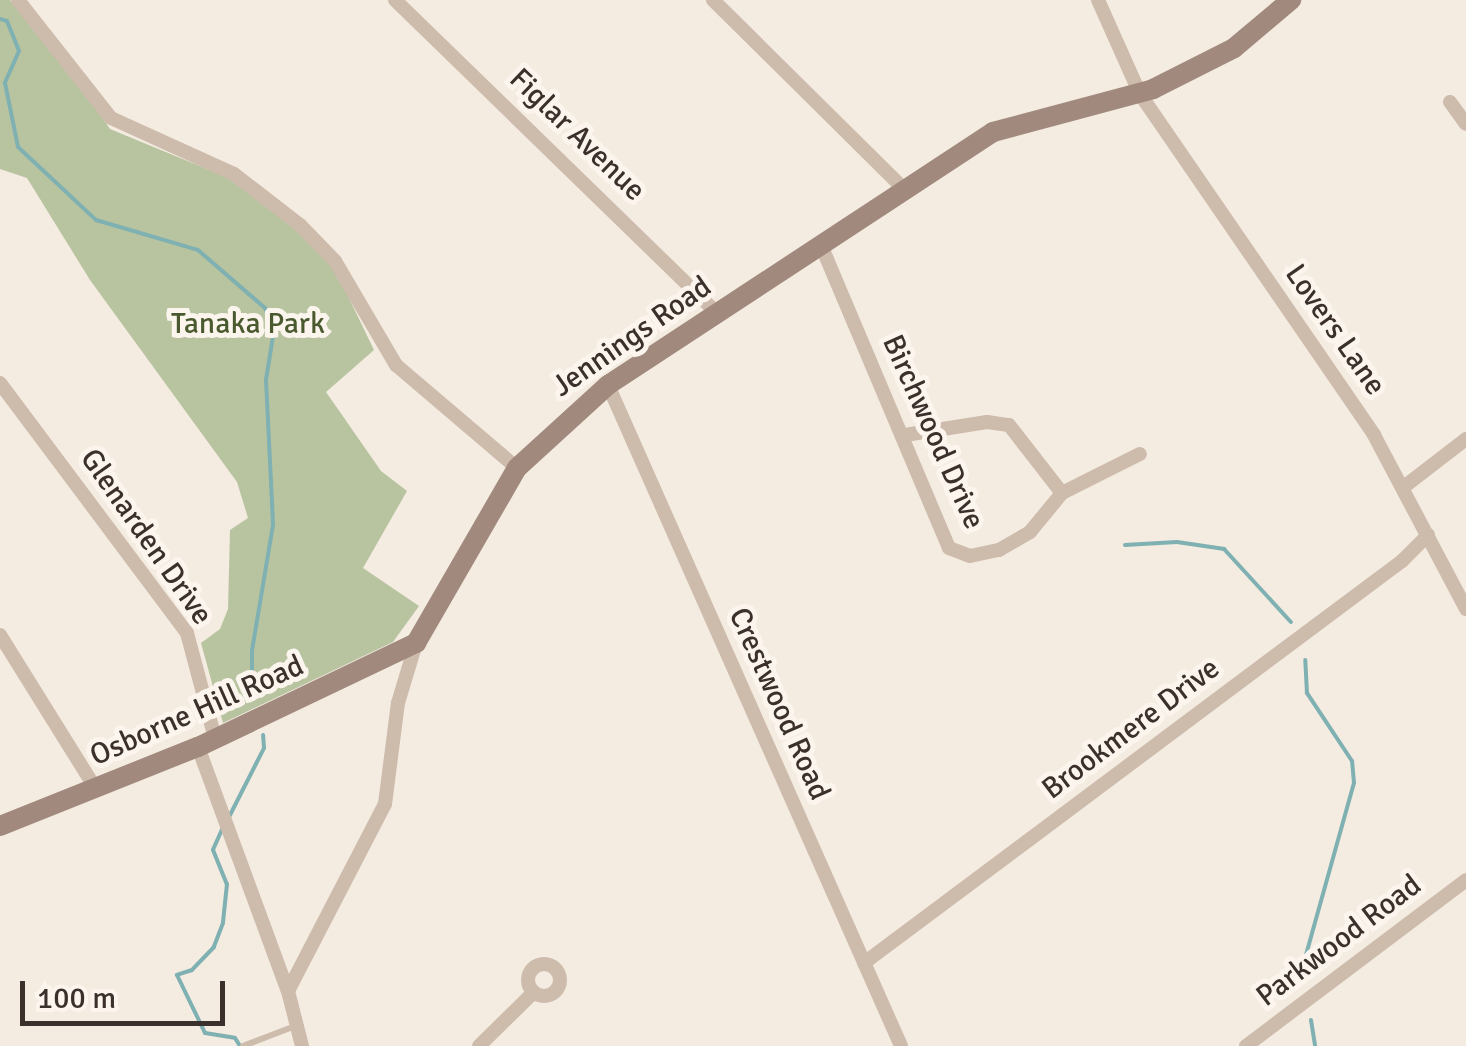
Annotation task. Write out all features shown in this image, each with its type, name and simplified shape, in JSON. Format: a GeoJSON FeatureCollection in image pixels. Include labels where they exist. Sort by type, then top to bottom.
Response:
{"type":"FeatureCollection","features":[{"type":"Feature","properties":{"kind":"street"},"geometry":{"type":"LineString","coordinates":[[18,0],[111,118],[234,174],[300,225],[336,260],[396,365],[517,468]]}},
{"type":"Feature","properties":{"kind":"street","name":"Figlar Avenue"},"geometry":{"type":"LineString","coordinates":[[395,0],[718,314]]}},
{"type":"Feature","properties":{"kind":"street"},"geometry":{"type":"LineString","coordinates":[[712,0],[904,190]]}},
{"type":"Feature","properties":{"kind":"street","name":"Lovers Lane"},"geometry":{"type":"LineString","coordinates":[[1098,0],[1140,94],[1405,486],[1466,609]]}},
{"type":"Feature","properties":{"kind":"street","name":"Jennings Road"},"geometry":{"type":"LineString","coordinates":[[288,991],[385,804],[398,703],[416,644],[517,468],[608,385],[904,190],[1014,123],[1140,94],[1234,48],[1291,0]]}},
{"type":"Feature","properties":{"kind":"street"},"geometry":{"type":"LineString","coordinates":[[1450,102],[1466,124]]}},
{"type":"Feature","properties":{"kind":"street","name":"Birchwood Drive"},"geometry":{"type":"LineString","coordinates":[[821,245],[905,435],[949,548],[970,556],[1000,550],[1030,532],[1062,493],[1140,454]]}},
{"type":"Feature","properties":{"kind":"street","name":"Glenarden Drive"},"geometry":{"type":"LineString","coordinates":[[0,382],[187,633],[207,743],[288,991]]}},
{"type":"Feature","properties":{"kind":"street","name":"Crestwood Road"},"geometry":{"type":"LineString","coordinates":[[608,385],[901,1046]]}},
{"type":"Feature","properties":{"kind":"street"},"geometry":{"type":"LineString","coordinates":[[905,435],[987,422],[1009,426],[1062,493]]}},
{"type":"Feature","properties":{"kind":"street"},"geometry":{"type":"LineString","coordinates":[[1405,486],[1466,439]]}},
{"type":"Feature","properties":{"kind":"street","name":"Brookmere Drive"},"geometry":{"type":"LineString","coordinates":[[864,963],[1402,561],[1428,535]]}},
{"type":"Feature","properties":{"kind":"street"},"geometry":{"type":"LineString","coordinates":[[0,635],[96,789]]}},
{"type":"Feature","properties":{"kind":"street","name":"Osborne Hill Road"},"geometry":{"type":"LineString","coordinates":[[0,826],[207,743],[416,644]]}},
{"type":"Feature","properties":{"kind":"street","name":"Parkwood Road"},"geometry":{"type":"LineString","coordinates":[[1246,1046],[1466,880]]}},
{"type":"Feature","properties":{"kind":"street"},"geometry":{"type":"LineString","coordinates":[[288,991],[302,1046]]}},
{"type":"Feature","properties":{"kind":"street"},"geometry":{"type":"LineString","coordinates":[[479,1046],[534,992]]}},
{"type":"Feature","properties":{"kind":"lane"},"geometry":{"type":"LineString","coordinates":[[245,1045],[296,1025]]}},
{"type":"Feature","properties":{"kind":"green space","name":"Tanaka Park"},"geometry":{"type":"Polygon","coordinates":[[[0,0],[10,0],[64,62],[110,129],[236,181],[295,229],[334,267],[374,350],[326,392],[381,471],[407,491],[363,568],[419,606],[393,642],[223,723],[201,643],[220,629],[228,609],[230,530],[248,518],[237,482],[90,280],[27,178],[0,169],[0,0]]]}},
{"type":"Feature","properties":{"kind":"waterway"},"geometry":{"type":"LineString","coordinates":[[0,19],[7,21],[19,51],[5,83],[18,147],[96,220],[198,250],[265,308],[274,330],[266,380],[273,525],[252,650],[252,700]]}},
{"type":"Feature","properties":{"kind":"waterway"},"geometry":{"type":"LineString","coordinates":[[1125,545],[1177,542],[1224,549],[1291,622]]}},
{"type":"Feature","properties":{"kind":"waterway"},"geometry":{"type":"LineString","coordinates":[[1297,987],[1354,783],[1352,761],[1307,693],[1305,660]]}},
{"type":"Feature","properties":{"kind":"waterway"},"geometry":{"type":"LineString","coordinates":[[229,817],[264,748],[263,735]]}},
{"type":"Feature","properties":{"kind":"waterway"},"geometry":{"type":"LineString","coordinates":[[224,825],[213,850],[227,884],[223,923],[214,947],[192,970],[177,975],[205,1033],[235,1038],[240,1046]]}},
{"type":"Feature","properties":{"kind":"waterway"},"geometry":{"type":"LineString","coordinates":[[1311,1020],[1315,1046]]}}]}
